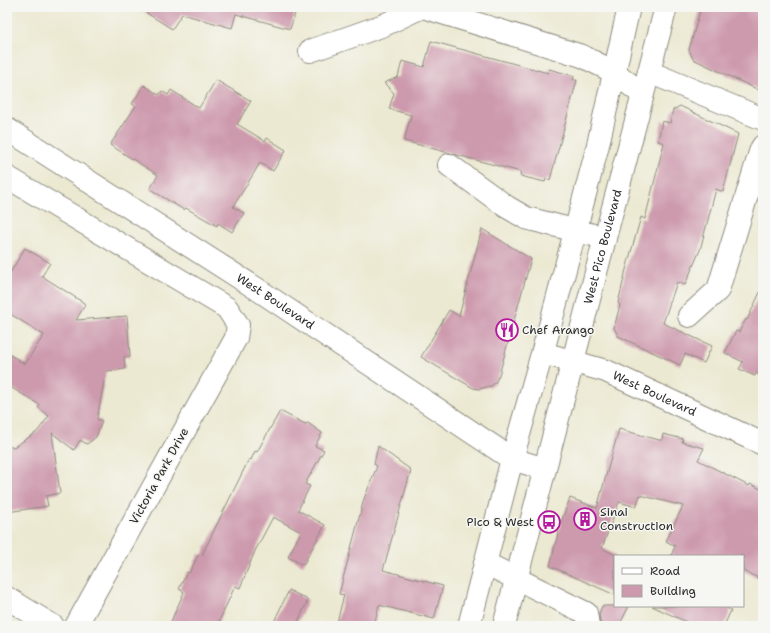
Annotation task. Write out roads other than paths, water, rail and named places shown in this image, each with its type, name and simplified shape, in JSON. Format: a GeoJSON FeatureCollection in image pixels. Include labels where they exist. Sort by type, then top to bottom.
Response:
{"type":"FeatureCollection","features":[{"type":"Feature","properties":{"kind":"street"},"geometry":{"type":"LineString","coordinates":[[310,51],[384,25],[423,7],[582,56],[614,72],[642,94]]}},
{"type":"Feature","properties":{"kind":"street"},"geometry":{"type":"LineString","coordinates":[[469,626],[512,459],[543,352],[597,149],[629,7]]}},
{"type":"Feature","properties":{"kind":"street","name":"West Pico Boulevard"},"geometry":{"type":"LineString","coordinates":[[504,626],[574,361],[604,238],[666,7]]}},
{"type":"Feature","properties":{"kind":"street"},"geometry":{"type":"LineString","coordinates":[[649,72],[763,119]]}},
{"type":"Feature","properties":{"kind":"street","name":"West Boulevard"},"geometry":{"type":"LineString","coordinates":[[8,129],[257,289],[512,459],[546,469]]}},
{"type":"Feature","properties":{"kind":"street"},"geometry":{"type":"LineString","coordinates":[[689,316],[718,290],[763,146]]}},
{"type":"Feature","properties":{"kind":"street"},"geometry":{"type":"LineString","coordinates":[[449,165],[507,207],[526,218],[604,238]]}},
{"type":"Feature","properties":{"kind":"street","name":"Victoria Park Drive"},"geometry":{"type":"LineString","coordinates":[[7,177],[227,308],[238,325],[236,338],[76,626]]}},
{"type":"Feature","properties":{"kind":"street","name":"West Boulevard"},"geometry":{"type":"LineString","coordinates":[[543,352],[606,371],[763,444]]}},
{"type":"Feature","properties":{"kind":"street"},"geometry":{"type":"LineString","coordinates":[[485,563],[586,613],[588,626]]}},
{"type":"Feature","properties":{"kind":"street"},"geometry":{"type":"LineString","coordinates":[[7,598],[53,626]]}},
{"type":"Feature","properties":{"kind":"place","name":"Chef Arango"},"geometry":{"type":"Point","coordinates":[507,330]}},
{"type":"Feature","properties":{"kind":"place","name":"Sinai Construction"},"geometry":{"type":"Point","coordinates":[585,519]}},
{"type":"Feature","properties":{"kind":"place","name":"Pico & West"},"geometry":{"type":"Point","coordinates":[549,522]}}]}
